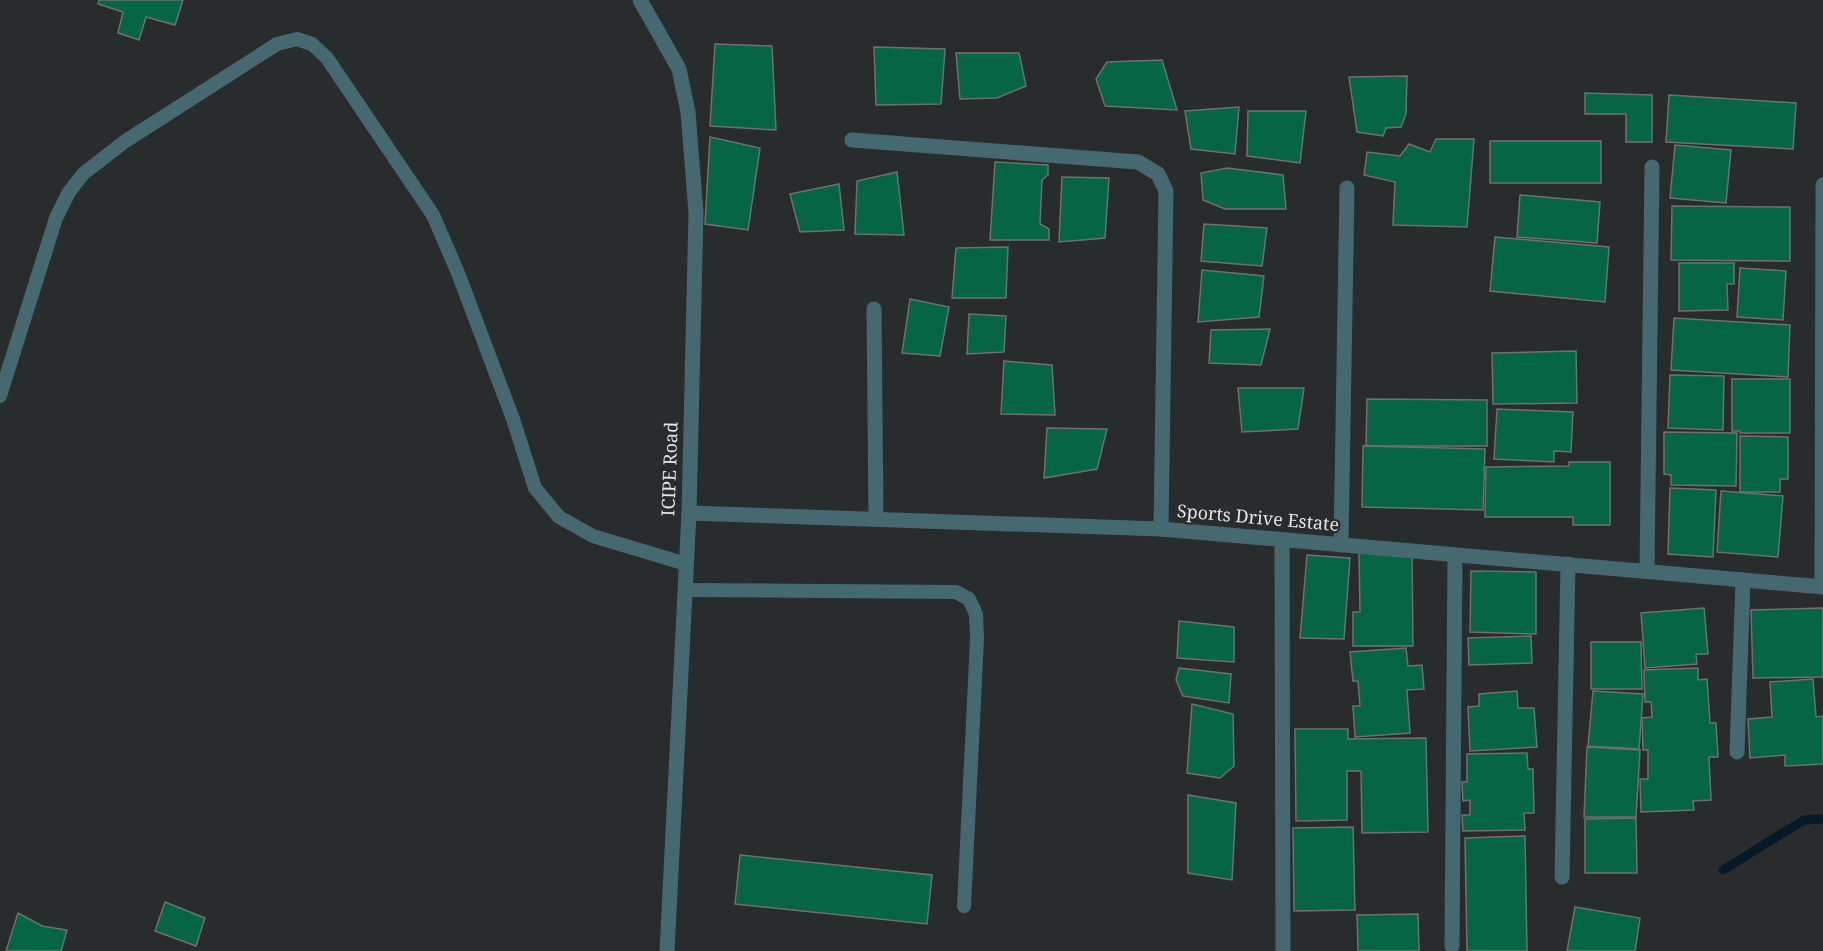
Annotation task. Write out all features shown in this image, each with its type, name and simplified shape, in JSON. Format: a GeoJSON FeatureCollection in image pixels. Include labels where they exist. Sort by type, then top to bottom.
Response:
{"type":"FeatureCollection","features":[{"type":"Feature","properties":{"kind":"street","name":"ICIPE Road"},"geometry":{"type":"LineString","coordinates":[[640,0],[679,69],[688,112],[696,213],[689,513],[667,951]]}},
{"type":"Feature","properties":{"kind":"street"},"geometry":{"type":"LineString","coordinates":[[852,140],[1138,162],[1158,174],[1166,191],[1161,529]]}},
{"type":"Feature","properties":{"kind":"street"},"geometry":{"type":"LineString","coordinates":[[1647,571],[1652,167]]}},
{"type":"Feature","properties":{"kind":"street"},"geometry":{"type":"LineString","coordinates":[[1822,587],[1823,184]]}},
{"type":"Feature","properties":{"kind":"street"},"geometry":{"type":"LineString","coordinates":[[1341,545],[1347,188]]}},
{"type":"Feature","properties":{"kind":"street"},"geometry":{"type":"LineString","coordinates":[[874,309],[876,519]]}},
{"type":"Feature","properties":{"kind":"street","name":"Sports Drive Estate"},"geometry":{"type":"LineString","coordinates":[[689,513],[1161,529],[1822,587]]}},
{"type":"Feature","properties":{"kind":"street"},"geometry":{"type":"LineString","coordinates":[[1282,540],[1283,951]]}},
{"type":"Feature","properties":{"kind":"street"},"geometry":{"type":"LineString","coordinates":[[1452,946],[1455,555]]}},
{"type":"Feature","properties":{"kind":"street"},"geometry":{"type":"LineString","coordinates":[[1562,877],[1568,564]]}},
{"type":"Feature","properties":{"kind":"street"},"geometry":{"type":"LineString","coordinates":[[1737,752],[1743,580]]}},
{"type":"Feature","properties":{"kind":"lane"},"geometry":{"type":"LineString","coordinates":[[0,396],[56,218],[69,192],[83,174],[124,142],[277,44],[297,39],[312,44],[327,58],[433,215],[458,273],[501,387],[535,488],[560,517],[593,536],[686,564]]}},
{"type":"Feature","properties":{"kind":"lane"},"geometry":{"type":"LineString","coordinates":[[685,590],[956,592],[969,599],[976,614],[977,639],[964,906]]}},
{"type":"Feature","properties":{"kind":"building"},"geometry":{"type":"Polygon","coordinates":[[[99,0],[183,0],[175,25],[146,17],[139,40],[118,33],[123,12],[98,4],[99,0]]]}},
{"type":"Feature","properties":{"kind":"building"},"geometry":{"type":"Polygon","coordinates":[[[715,44],[772,46],[776,130],[710,126],[715,44]]]}},
{"type":"Feature","properties":{"kind":"building"},"geometry":{"type":"Polygon","coordinates":[[[874,47],[945,49],[941,104],[876,105],[874,47]]]}},
{"type":"Feature","properties":{"kind":"building"},"geometry":{"type":"Polygon","coordinates":[[[956,53],[1019,53],[1026,86],[997,98],[960,99],[956,53]]]}},
{"type":"Feature","properties":{"kind":"building"},"geometry":{"type":"Polygon","coordinates":[[[1162,60],[1177,110],[1105,106],[1096,79],[1107,62],[1162,60]]]}},
{"type":"Feature","properties":{"kind":"building"},"geometry":{"type":"Polygon","coordinates":[[[1407,76],[1406,114],[1401,127],[1386,128],[1383,136],[1357,132],[1349,77],[1407,76]]]}},
{"type":"Feature","properties":{"kind":"building"},"geometry":{"type":"Polygon","coordinates":[[[1585,93],[1652,95],[1652,142],[1626,142],[1626,114],[1585,114],[1585,93]]]}},
{"type":"Feature","properties":{"kind":"building"},"geometry":{"type":"Polygon","coordinates":[[[1669,95],[1796,103],[1793,149],[1666,142],[1669,95]]]}},
{"type":"Feature","properties":{"kind":"building"},"geometry":{"type":"Polygon","coordinates":[[[1239,107],[1235,154],[1191,149],[1185,111],[1239,107]]]}},
{"type":"Feature","properties":{"kind":"building"},"geometry":{"type":"Polygon","coordinates":[[[1248,111],[1306,111],[1300,163],[1247,156],[1248,111]]]}},
{"type":"Feature","properties":{"kind":"building"},"geometry":{"type":"Polygon","coordinates":[[[710,137],[760,148],[748,230],[705,224],[710,137]]]}},
{"type":"Feature","properties":{"kind":"building"},"geometry":{"type":"Polygon","coordinates":[[[1436,139],[1474,139],[1467,227],[1393,225],[1395,182],[1364,175],[1367,152],[1400,156],[1409,144],[1430,152],[1436,139]]]}},
{"type":"Feature","properties":{"kind":"building"},"geometry":{"type":"Polygon","coordinates":[[[1490,141],[1601,141],[1601,183],[1490,183],[1490,141]]]}},
{"type":"Feature","properties":{"kind":"building"},"geometry":{"type":"Polygon","coordinates":[[[1675,145],[1731,150],[1726,203],[1670,198],[1675,145]]]}},
{"type":"Feature","properties":{"kind":"building"},"geometry":{"type":"Polygon","coordinates":[[[995,162],[1048,165],[1048,175],[1042,180],[1040,224],[1049,229],[1049,240],[990,240],[995,162]]]}},
{"type":"Feature","properties":{"kind":"building"},"geometry":{"type":"Polygon","coordinates":[[[1227,168],[1283,175],[1286,209],[1225,209],[1203,200],[1201,173],[1227,168]]]}},
{"type":"Feature","properties":{"kind":"building"},"geometry":{"type":"Polygon","coordinates":[[[897,172],[904,235],[855,234],[857,181],[897,172]]]}},
{"type":"Feature","properties":{"kind":"building"},"geometry":{"type":"Polygon","coordinates":[[[1062,177],[1109,178],[1105,238],[1059,242],[1062,177]]]}},
{"type":"Feature","properties":{"kind":"building"},"geometry":{"type":"Polygon","coordinates":[[[839,184],[844,230],[800,232],[790,194],[839,184]]]}},
{"type":"Feature","properties":{"kind":"building"},"geometry":{"type":"Polygon","coordinates":[[[1520,195],[1600,202],[1597,243],[1517,237],[1520,195]]]}},
{"type":"Feature","properties":{"kind":"building"},"geometry":{"type":"Polygon","coordinates":[[[1672,206],[1790,207],[1790,261],[1671,260],[1672,206]]]}},
{"type":"Feature","properties":{"kind":"building"},"geometry":{"type":"Polygon","coordinates":[[[1204,224],[1267,228],[1262,266],[1201,261],[1204,224]]]}},
{"type":"Feature","properties":{"kind":"building"},"geometry":{"type":"Polygon","coordinates":[[[1495,237],[1609,247],[1605,302],[1490,291],[1495,237]]]}},
{"type":"Feature","properties":{"kind":"building"},"geometry":{"type":"Polygon","coordinates":[[[1008,247],[1006,298],[952,298],[956,248],[1008,247]]]}},
{"type":"Feature","properties":{"kind":"building"},"geometry":{"type":"Polygon","coordinates":[[[1679,263],[1734,263],[1734,284],[1727,284],[1728,310],[1679,311],[1679,263]]]}},
{"type":"Feature","properties":{"kind":"building"},"geometry":{"type":"Polygon","coordinates":[[[1740,268],[1786,271],[1783,320],[1737,317],[1740,268]]]}},
{"type":"Feature","properties":{"kind":"building"},"geometry":{"type":"Polygon","coordinates":[[[1202,270],[1264,276],[1259,317],[1198,322],[1202,270]]]}},
{"type":"Feature","properties":{"kind":"building"},"geometry":{"type":"Polygon","coordinates":[[[910,299],[949,307],[940,356],[902,353],[910,299]]]}},
{"type":"Feature","properties":{"kind":"building"},"geometry":{"type":"Polygon","coordinates":[[[969,314],[1006,316],[1004,352],[967,354],[969,314]]]}},
{"type":"Feature","properties":{"kind":"building"},"geometry":{"type":"Polygon","coordinates":[[[1674,318],[1790,325],[1788,377],[1671,370],[1674,318]]]}},
{"type":"Feature","properties":{"kind":"building"},"geometry":{"type":"Polygon","coordinates":[[[1270,329],[1261,365],[1209,363],[1211,330],[1270,329]]]}},
{"type":"Feature","properties":{"kind":"building"},"geometry":{"type":"Polygon","coordinates":[[[1576,351],[1577,403],[1493,404],[1492,353],[1576,351]]]}},
{"type":"Feature","properties":{"kind":"building"},"geometry":{"type":"Polygon","coordinates":[[[1004,361],[1052,365],[1055,415],[1001,414],[1004,361]]]}},
{"type":"Feature","properties":{"kind":"building"},"geometry":{"type":"Polygon","coordinates":[[[1670,375],[1724,376],[1723,430],[1668,428],[1670,375]]]}},
{"type":"Feature","properties":{"kind":"building"},"geometry":{"type":"Polygon","coordinates":[[[1732,379],[1790,379],[1790,433],[1732,431],[1732,379]]]}},
{"type":"Feature","properties":{"kind":"building"},"geometry":{"type":"Polygon","coordinates":[[[1238,388],[1304,388],[1298,429],[1242,432],[1238,388]]]}},
{"type":"Feature","properties":{"kind":"building"},"geometry":{"type":"Polygon","coordinates":[[[1367,399],[1487,400],[1487,446],[1366,446],[1367,399]]]}},
{"type":"Feature","properties":{"kind":"building"},"geometry":{"type":"Polygon","coordinates":[[[1497,409],[1573,412],[1571,452],[1554,451],[1554,462],[1494,459],[1497,409]]]}},
{"type":"Feature","properties":{"kind":"building"},"geometry":{"type":"Polygon","coordinates":[[[1047,428],[1107,429],[1097,469],[1044,478],[1047,428]]]}},
{"type":"Feature","properties":{"kind":"building"},"geometry":{"type":"Polygon","coordinates":[[[1664,432],[1737,433],[1736,486],[1671,485],[1671,475],[1664,474],[1664,432]]]}},
{"type":"Feature","properties":{"kind":"building"},"geometry":{"type":"Polygon","coordinates":[[[1740,436],[1788,437],[1788,479],[1780,479],[1780,492],[1740,492],[1740,436]]]}},
{"type":"Feature","properties":{"kind":"building"},"geometry":{"type":"Polygon","coordinates":[[[1363,446],[1485,449],[1483,510],[1362,507],[1363,446]]]}},
{"type":"Feature","properties":{"kind":"building"},"geometry":{"type":"Polygon","coordinates":[[[1569,462],[1610,462],[1610,525],[1573,525],[1573,517],[1485,517],[1486,467],[1569,466],[1569,462]]]}},
{"type":"Feature","properties":{"kind":"building"},"geometry":{"type":"Polygon","coordinates":[[[1670,488],[1716,490],[1713,557],[1668,554],[1670,488]]]}},
{"type":"Feature","properties":{"kind":"building"},"geometry":{"type":"Polygon","coordinates":[[[1721,491],[1783,496],[1778,557],[1717,552],[1721,491]]]}},
{"type":"Feature","properties":{"kind":"building"},"geometry":{"type":"Polygon","coordinates":[[[1412,552],[1413,646],[1353,646],[1353,612],[1360,612],[1359,553],[1412,552]]]}},
{"type":"Feature","properties":{"kind":"building"},"geometry":{"type":"Polygon","coordinates":[[[1307,555],[1350,558],[1344,639],[1300,638],[1307,555]]]}},
{"type":"Feature","properties":{"kind":"building"},"geometry":{"type":"Polygon","coordinates":[[[1471,571],[1536,572],[1536,634],[1470,632],[1471,571]]]}},
{"type":"Feature","properties":{"kind":"building"},"geometry":{"type":"Polygon","coordinates":[[[1704,608],[1708,654],[1696,654],[1697,664],[1645,668],[1641,613],[1704,608]]]}},
{"type":"Feature","properties":{"kind":"building"},"geometry":{"type":"Polygon","coordinates":[[[1823,608],[1823,677],[1753,678],[1751,610],[1823,608]]]}},
{"type":"Feature","properties":{"kind":"building"},"geometry":{"type":"Polygon","coordinates":[[[1179,621],[1234,627],[1234,662],[1177,658],[1179,621]]]}},
{"type":"Feature","properties":{"kind":"building"},"geometry":{"type":"Polygon","coordinates":[[[1531,636],[1532,663],[1469,665],[1468,638],[1531,636]]]}},
{"type":"Feature","properties":{"kind":"building"},"geometry":{"type":"Polygon","coordinates":[[[1591,642],[1641,642],[1642,689],[1591,689],[1591,642]]]}},
{"type":"Feature","properties":{"kind":"building"},"geometry":{"type":"Polygon","coordinates":[[[1406,648],[1408,666],[1422,665],[1424,689],[1407,690],[1410,733],[1355,737],[1353,706],[1360,706],[1358,681],[1353,681],[1350,652],[1406,648]]]}},
{"type":"Feature","properties":{"kind":"building"},"geometry":{"type":"Polygon","coordinates":[[[1179,668],[1231,674],[1229,703],[1183,696],[1176,680],[1179,668]]]}},
{"type":"Feature","properties":{"kind":"building"},"geometry":{"type":"Polygon","coordinates":[[[1698,668],[1698,680],[1707,679],[1710,723],[1716,723],[1718,757],[1709,757],[1711,800],[1693,801],[1694,810],[1641,812],[1640,779],[1648,779],[1648,750],[1643,750],[1642,718],[1652,717],[1651,702],[1645,702],[1644,670],[1698,668]]]}},
{"type":"Feature","properties":{"kind":"building"},"geometry":{"type":"Polygon","coordinates":[[[1813,679],[1816,717],[1823,716],[1823,764],[1785,766],[1785,755],[1750,758],[1748,719],[1772,717],[1770,682],[1813,679]]]}},
{"type":"Feature","properties":{"kind":"building"},"geometry":{"type":"Polygon","coordinates":[[[1517,691],[1518,708],[1534,708],[1537,747],[1470,751],[1468,707],[1479,706],[1479,694],[1517,691]]]}},
{"type":"Feature","properties":{"kind":"building"},"geometry":{"type":"Polygon","coordinates":[[[1593,691],[1643,694],[1639,749],[1588,746],[1593,691]]]}},
{"type":"Feature","properties":{"kind":"building"},"geometry":{"type":"Polygon","coordinates":[[[1192,704],[1233,714],[1234,766],[1220,778],[1187,773],[1192,704]]]}},
{"type":"Feature","properties":{"kind":"building"},"geometry":{"type":"Polygon","coordinates":[[[1295,729],[1348,729],[1348,739],[1426,738],[1428,832],[1362,833],[1361,771],[1347,771],[1347,820],[1296,821],[1295,729]]]}},
{"type":"Feature","properties":{"kind":"building"},"geometry":{"type":"Polygon","coordinates":[[[1587,747],[1640,750],[1636,817],[1584,817],[1587,747]]]}},
{"type":"Feature","properties":{"kind":"building"},"geometry":{"type":"Polygon","coordinates":[[[1527,753],[1528,769],[1533,769],[1534,813],[1524,813],[1525,830],[1463,831],[1462,815],[1470,815],[1470,800],[1463,801],[1462,782],[1467,782],[1467,754],[1527,753]]]}},
{"type":"Feature","properties":{"kind":"building"},"geometry":{"type":"Polygon","coordinates":[[[1188,795],[1236,803],[1232,880],[1188,873],[1188,795]]]}},
{"type":"Feature","properties":{"kind":"building"},"geometry":{"type":"Polygon","coordinates":[[[1636,818],[1637,873],[1585,873],[1585,819],[1636,818]]]}},
{"type":"Feature","properties":{"kind":"building"},"geometry":{"type":"Polygon","coordinates":[[[1353,827],[1355,910],[1294,911],[1293,828],[1353,827]]]}},
{"type":"Feature","properties":{"kind":"building"},"geometry":{"type":"Polygon","coordinates":[[[1525,836],[1527,951],[1467,951],[1465,838],[1525,836]]]}},
{"type":"Feature","properties":{"kind":"building"},"geometry":{"type":"Polygon","coordinates":[[[740,855],[932,875],[927,924],[735,904],[740,855]]]}},
{"type":"Feature","properties":{"kind":"building"},"geometry":{"type":"Polygon","coordinates":[[[165,902],[205,918],[196,946],[155,931],[165,902]]]}},
{"type":"Feature","properties":{"kind":"building"},"geometry":{"type":"Polygon","coordinates":[[[1575,907],[1640,918],[1635,951],[1567,951],[1575,907]]]}},
{"type":"Feature","properties":{"kind":"building"},"geometry":{"type":"Polygon","coordinates":[[[18,913],[42,926],[67,930],[61,951],[6,951],[18,913]]]}},
{"type":"Feature","properties":{"kind":"building"},"geometry":{"type":"Polygon","coordinates":[[[1418,914],[1419,951],[1358,951],[1357,915],[1418,914]]]}},
{"type":"Feature","properties":{"kind":"waterway"},"geometry":{"type":"LineString","coordinates":[[1723,870],[1804,820],[1823,819]]}}]}
